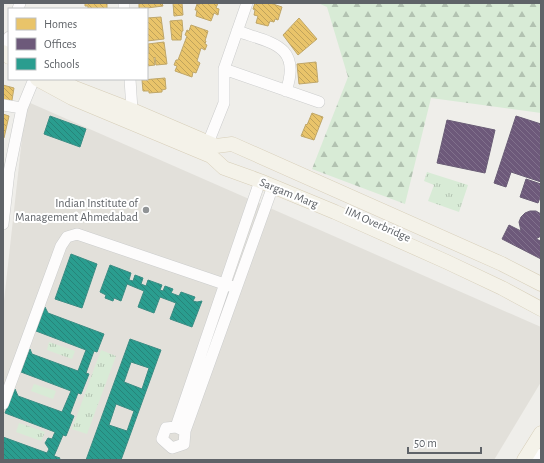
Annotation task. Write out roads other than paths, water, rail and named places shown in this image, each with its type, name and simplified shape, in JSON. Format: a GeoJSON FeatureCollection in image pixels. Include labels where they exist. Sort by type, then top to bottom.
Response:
{"type":"FeatureCollection","features":[{"type":"Feature","properties":{"kind":"main road","name":"Sargam Marg"},"geometry":{"type":"LineString","coordinates":[[39,80],[72,98],[212,148],[232,144],[502,264],[541,284]]}},
{"type":"Feature","properties":{"kind":"main road","name":"Sargam Marg"},"geometry":{"type":"LineString","coordinates":[[61,80],[75,88],[132,110],[212,148],[224,168],[264,177],[335,212],[502,288],[541,309]]}},
{"type":"Feature","properties":{"kind":"main road","name":"IIM Overbridge"},"geometry":{"type":"LineString","coordinates":[[264,177],[326,191],[500,269],[541,291]]}},
{"type":"Feature","properties":{"kind":"main road","name":"IIM Overbridge"},"geometry":{"type":"LineString","coordinates":[[264,177],[322,199],[438,250],[541,300]]}},
{"type":"Feature","properties":{"kind":"main road"},"geometry":{"type":"LineString","coordinates":[[524,460],[541,433]]}},
{"type":"Feature","properties":{"kind":"street"},"geometry":{"type":"LineString","coordinates":[[212,148],[224,103],[224,69],[247,3]]}},
{"type":"Feature","properties":{"kind":"street"},"geometry":{"type":"LineString","coordinates":[[237,31],[274,44],[286,53],[291,68],[290,80],[286,91]]}},
{"type":"Feature","properties":{"kind":"street"},"geometry":{"type":"LineString","coordinates":[[224,69],[319,102]]}},
{"type":"Feature","properties":{"kind":"street"},"geometry":{"type":"LineString","coordinates":[[3,224],[6,171],[22,108],[34,80]]}},
{"type":"Feature","properties":{"kind":"street"},"geometry":{"type":"LineString","coordinates":[[130,80],[132,110]]}},
{"type":"Feature","properties":{"kind":"street"},"geometry":{"type":"LineString","coordinates":[[3,105],[22,108]]}},
{"type":"Feature","properties":{"kind":"street"},"geometry":{"type":"LineString","coordinates":[[264,177],[236,288],[180,429],[225,284],[264,177]]}},
{"type":"Feature","properties":{"kind":"street"},"geometry":{"type":"LineString","coordinates":[[3,404],[61,246],[67,237],[77,234],[236,288]]}},
{"type":"Feature","properties":{"kind":"street"},"geometry":{"type":"LineString","coordinates":[[537,460],[541,454]]}},
{"type":"Feature","properties":{"kind":"place","name":"Indian Institute of Management Ahmedabad"},"geometry":{"type":"Point","coordinates":[146,210]}}]}
